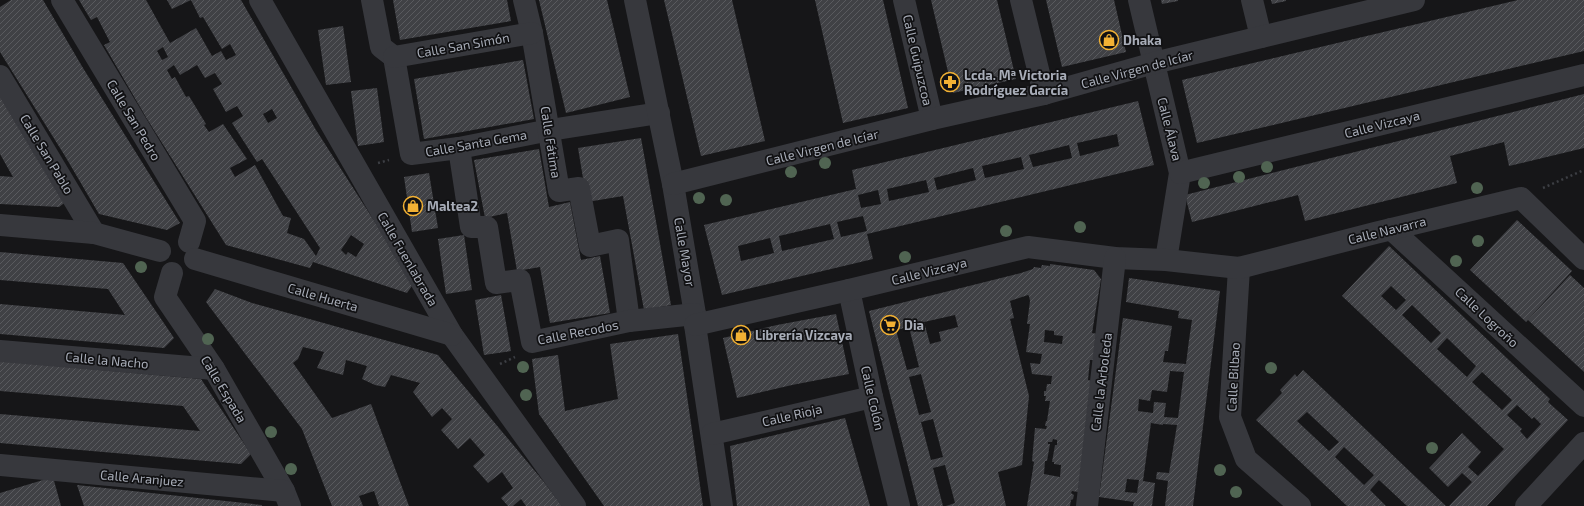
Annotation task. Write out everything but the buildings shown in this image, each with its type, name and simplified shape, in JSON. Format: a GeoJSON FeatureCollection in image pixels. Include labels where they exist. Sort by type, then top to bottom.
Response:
{"type":"FeatureCollection","features":[{"type":"Feature","properties":{"kind":"street","name":"Calle San Pedro"},"geometry":{"type":"LineString","coordinates":[[62,0],[195,221],[192,251]]}},
{"type":"Feature","properties":{"kind":"street","name":"Calle Fuenlabrada"},"geometry":{"type":"LineString","coordinates":[[260,0],[452,335],[575,506]]}},
{"type":"Feature","properties":{"kind":"street"},"geometry":{"type":"LineString","coordinates":[[372,0],[381,47],[394,57],[411,154]]}},
{"type":"Feature","properties":{"kind":"street","name":"Calle Fátima"},"geometry":{"type":"LineString","coordinates":[[524,0],[532,33],[550,130],[559,191],[579,188],[590,246],[618,240],[629,321]]}},
{"type":"Feature","properties":{"kind":"street","name":"Calle Mayor"},"geometry":{"type":"LineString","coordinates":[[635,0],[673,184],[695,319],[722,506]]}},
{"type":"Feature","properties":{"kind":"street","name":"Calle Guipuzcoa"},"geometry":{"type":"LineString","coordinates":[[904,0],[932,119]]}},
{"type":"Feature","properties":{"kind":"street"},"geometry":{"type":"LineString","coordinates":[[1021,0],[1044,94]]}},
{"type":"Feature","properties":{"kind":"street","name":"Calle Álava"},"geometry":{"type":"LineString","coordinates":[[1139,0],[1180,173],[1166,260]]}},
{"type":"Feature","properties":{"kind":"street"},"geometry":{"type":"LineString","coordinates":[[1252,0],[1261,37]]}},
{"type":"Feature","properties":{"kind":"street","name":"Calle Virgen de Icíar"},"geometry":{"type":"LineString","coordinates":[[673,184],[932,119],[1044,94],[1154,63],[1414,0]]}},
{"type":"Feature","properties":{"kind":"street","name":"Calle San Simón"},"geometry":{"type":"LineString","coordinates":[[394,57],[532,33]]}},
{"type":"Feature","properties":{"kind":"street","name":"Calle Vizcaya"},"geometry":{"type":"LineString","coordinates":[[1180,173],[1584,75]]}},
{"type":"Feature","properties":{"kind":"street","name":"Calle San Pablo"},"geometry":{"type":"LineString","coordinates":[[0,76],[94,233]]}},
{"type":"Feature","properties":{"kind":"street","name":"Calle Santa Gema"},"geometry":{"type":"LineString","coordinates":[[411,154],[459,148],[550,130],[659,113]]}},
{"type":"Feature","properties":{"kind":"street","name":"Calle Recodos"},"geometry":{"type":"LineString","coordinates":[[459,148],[472,227],[487,227],[496,283],[520,280],[532,342],[629,321],[695,319]]}},
{"type":"Feature","properties":{"kind":"street"},"geometry":{"type":"LineString","coordinates":[[1521,198],[1584,259]]}},
{"type":"Feature","properties":{"kind":"street","name":"Calle Navarra"},"geometry":{"type":"LineString","coordinates":[[1166,260],[1239,268],[1391,229],[1521,198]]}},
{"type":"Feature","properties":{"kind":"street"},"geometry":{"type":"LineString","coordinates":[[0,225],[94,233],[160,251]]}},
{"type":"Feature","properties":{"kind":"street","name":"Calle Logroño"},"geometry":{"type":"LineString","coordinates":[[1391,229],[1584,406]]}},
{"type":"Feature","properties":{"kind":"street"},"geometry":{"type":"LineString","coordinates":[[178,238],[192,251],[186,271],[180,274],[172,273],[165,269],[160,262],[160,251],[168,240],[178,238]]}},
{"type":"Feature","properties":{"kind":"street","name":"Calle Vizcaya"},"geometry":{"type":"LineString","coordinates":[[695,319],[849,290],[1028,247],[1115,258],[1166,260]]}},
{"type":"Feature","properties":{"kind":"street","name":"Calle Huerta"},"geometry":{"type":"LineString","coordinates":[[192,251],[452,335]]}},
{"type":"Feature","properties":{"kind":"street","name":"Calle la Arboleda"},"geometry":{"type":"LineString","coordinates":[[1087,506],[1115,258]]}},
{"type":"Feature","properties":{"kind":"street","name":"Calle Bilbao"},"geometry":{"type":"LineString","coordinates":[[1239,268],[1230,417],[1246,459],[1300,506]]}},
{"type":"Feature","properties":{"kind":"street","name":"Calle Espada"},"geometry":{"type":"LineString","coordinates":[[172,273],[165,297],[214,369],[287,498]]}},
{"type":"Feature","properties":{"kind":"street","name":"Calle Colón"},"geometry":{"type":"LineString","coordinates":[[849,290],[872,397],[899,506]]}},
{"type":"Feature","properties":{"kind":"street","name":"Calle la Nacho"},"geometry":{"type":"LineString","coordinates":[[0,351],[214,369]]}},
{"type":"Feature","properties":{"kind":"street","name":"Calle Rioja"},"geometry":{"type":"LineString","coordinates":[[712,434],[872,397]]}},
{"type":"Feature","properties":{"kind":"street"},"geometry":{"type":"LineString","coordinates":[[1526,506],[1584,443]]}},
{"type":"Feature","properties":{"kind":"street","name":"Calle Aranjuez"},"geometry":{"type":"LineString","coordinates":[[0,465],[287,498]]}},
{"type":"Feature","properties":{"kind":"path"},"geometry":{"type":"LineString","coordinates":[[357,169],[411,154]]}},
{"type":"Feature","properties":{"kind":"path"},"geometry":{"type":"LineString","coordinates":[[1521,198],[1584,170]]}},
{"type":"Feature","properties":{"kind":"place","name":"Dhaka"},"geometry":{"type":"Point","coordinates":[1109,40]}},
{"type":"Feature","properties":{"kind":"place","name":"Lcda. Mª Victoria Rodríguez García"},"geometry":{"type":"Point","coordinates":[950,82]}},
{"type":"Feature","properties":{"kind":"place","name":"Maltea2"},"geometry":{"type":"Point","coordinates":[413,206]}},
{"type":"Feature","properties":{"kind":"place","name":"Dia"},"geometry":{"type":"Point","coordinates":[890,325]}},
{"type":"Feature","properties":{"kind":"place","name":"Librería Vizcaya"},"geometry":{"type":"Point","coordinates":[741,335]}}]}
